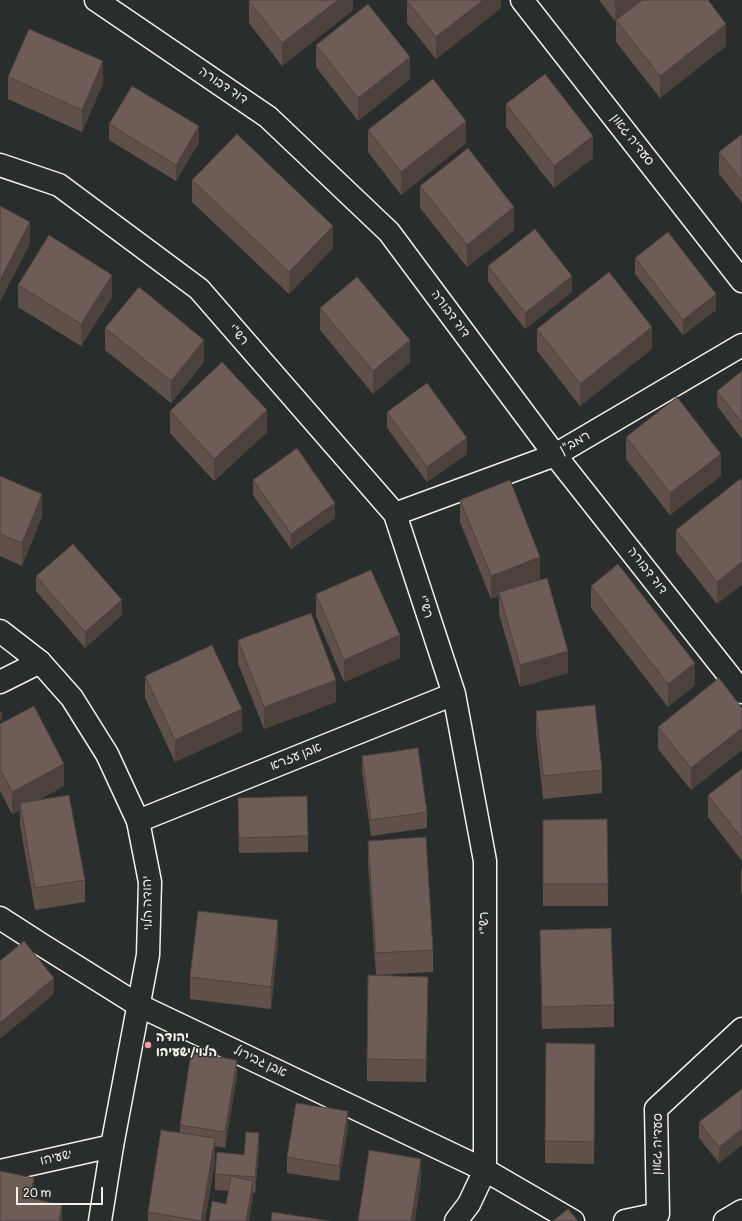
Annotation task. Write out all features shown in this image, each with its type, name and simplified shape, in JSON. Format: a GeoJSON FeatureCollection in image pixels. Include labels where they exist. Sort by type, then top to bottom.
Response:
{"type":"FeatureCollection","features":[{"type":"Feature","properties":{"kind":"street","name":"דוד דבורה"},"geometry":{"type":"LineString","coordinates":[[96,0],[268,117],[389,232],[555,455],[742,692]]}},
{"type":"Feature","properties":{"kind":"street","name":"סעדיה גאון"},"geometry":{"type":"LineString","coordinates":[[522,0],[742,281]]}},
{"type":"Feature","properties":{"kind":"street","name":"רש\"י"},"geometry":{"type":"LineString","coordinates":[[0,165],[59,185],[199,289],[395,514],[454,694],[485,861],[485,1170]]}},
{"type":"Feature","properties":{"kind":"street","name":"רמב\"ן"},"geometry":{"type":"LineString","coordinates":[[395,514],[555,455],[742,345]]}},
{"type":"Feature","properties":{"kind":"street","name":"יהודה הלוי"},"geometry":{"type":"LineString","coordinates":[[0,631],[40,662],[72,698],[107,754],[138,821],[150,882],[148,955],[112,1146],[100,1221]]}},
{"type":"Feature","properties":{"kind":"street"},"geometry":{"type":"LineString","coordinates":[[0,682],[40,662]]}},
{"type":"Feature","properties":{"kind":"street","name":"אבן עזרא"},"geometry":{"type":"LineString","coordinates":[[138,821],[454,694]]}},
{"type":"Feature","properties":{"kind":"street","name":"אבן גבירול"},"geometry":{"type":"LineString","coordinates":[[0,918],[138,1005],[485,1170]]}},
{"type":"Feature","properties":{"kind":"street","name":"סעדיה גאון"},"geometry":{"type":"LineString","coordinates":[[625,1221],[658,1214],[656,1109],[742,1029]]}},
{"type":"Feature","properties":{"kind":"street","name":"ישעיהו"},"geometry":{"type":"LineString","coordinates":[[0,1171],[112,1146]]}},
{"type":"Feature","properties":{"kind":"street"},"geometry":{"type":"LineString","coordinates":[[456,1221],[469,1204],[485,1170],[573,1221]]}},
{"type":"Feature","properties":{"kind":"street"},"geometry":{"type":"LineString","coordinates":[[725,1221],[742,1211]]}},
{"type":"Feature","properties":{"kind":"building"},"geometry":{"type":"Polygon","coordinates":[[[338,0],[282,43],[249,1],[338,0]]]}},
{"type":"Feature","properties":{"kind":"building"},"geometry":{"type":"Polygon","coordinates":[[[483,0],[436,37],[407,1],[483,0]]]}},
{"type":"Feature","properties":{"kind":"building"},"geometry":{"type":"Polygon","coordinates":[[[642,0],[708,0],[726,24],[660,76],[616,20],[642,0]]]}},
{"type":"Feature","properties":{"kind":"building"},"geometry":{"type":"Polygon","coordinates":[[[368,4],[410,57],[358,98],[316,45],[368,4]]]}},
{"type":"Feature","properties":{"kind":"building"},"geometry":{"type":"Polygon","coordinates":[[[29,29],[103,61],[82,110],[8,77],[29,29]]]}},
{"type":"Feature","properties":{"kind":"building"},"geometry":{"type":"Polygon","coordinates":[[[545,74],[593,136],[554,166],[506,104],[545,74]]]}},
{"type":"Feature","properties":{"kind":"building"},"geometry":{"type":"Polygon","coordinates":[[[433,79],[466,121],[401,172],[368,130],[433,79]]]}},
{"type":"Feature","properties":{"kind":"building"},"geometry":{"type":"Polygon","coordinates":[[[132,86],[199,126],[176,165],[109,124],[132,86]]]}},
{"type":"Feature","properties":{"kind":"building"},"geometry":{"type":"Polygon","coordinates":[[[237,134],[333,226],[289,272],[192,180],[237,134]]]}},
{"type":"Feature","properties":{"kind":"building"},"geometry":{"type":"Polygon","coordinates":[[[742,134],[742,181],[719,152],[742,134]]]}},
{"type":"Feature","properties":{"kind":"building"},"geometry":{"type":"Polygon","coordinates":[[[468,148],[514,207],[467,245],[420,186],[468,148]]]}},
{"type":"Feature","properties":{"kind":"building"},"geometry":{"type":"Polygon","coordinates":[[[0,206],[30,222],[0,280],[0,206]]]}},
{"type":"Feature","properties":{"kind":"building"},"geometry":{"type":"Polygon","coordinates":[[[535,229],[572,276],[525,313],[488,266],[535,229]]]}},
{"type":"Feature","properties":{"kind":"building"},"geometry":{"type":"Polygon","coordinates":[[[668,232],[716,294],[683,320],[635,258],[668,232]]]}},
{"type":"Feature","properties":{"kind":"building"},"geometry":{"type":"Polygon","coordinates":[[[49,235],[112,275],[81,324],[18,285],[49,235]]]}},
{"type":"Feature","properties":{"kind":"building"},"geometry":{"type":"Polygon","coordinates":[[[609,272],[652,327],[580,384],[537,329],[609,272]]]}},
{"type":"Feature","properties":{"kind":"building"},"geometry":{"type":"Polygon","coordinates":[[[357,277],[410,340],[373,371],[320,308],[357,277]]]}},
{"type":"Feature","properties":{"kind":"building"},"geometry":{"type":"Polygon","coordinates":[[[139,287],[204,340],[171,381],[105,328],[139,287]]]}},
{"type":"Feature","properties":{"kind":"building"},"geometry":{"type":"Polygon","coordinates":[[[222,362],[267,410],[214,459],[170,411],[222,362]]]}},
{"type":"Feature","properties":{"kind":"building"},"geometry":{"type":"Polygon","coordinates":[[[742,371],[742,423],[717,391],[742,371]]]}},
{"type":"Feature","properties":{"kind":"building"},"geometry":{"type":"Polygon","coordinates":[[[427,383],[467,438],[427,467],[387,412],[427,383]]]}},
{"type":"Feature","properties":{"kind":"building"},"geometry":{"type":"Polygon","coordinates":[[[677,397],[721,454],[670,493],[626,437],[677,397]]]}},
{"type":"Feature","properties":{"kind":"building"},"geometry":{"type":"Polygon","coordinates":[[[297,448],[335,503],[291,534],[253,480],[297,448]]]}},
{"type":"Feature","properties":{"kind":"building"},"geometry":{"type":"Polygon","coordinates":[[[0,476],[42,494],[22,543],[0,534],[0,476]]]}},
{"type":"Feature","properties":{"kind":"building"},"geometry":{"type":"Polygon","coordinates":[[[740,479],[742,481],[742,562],[717,582],[676,530],[740,479]]]}},
{"type":"Feature","properties":{"kind":"building"},"geometry":{"type":"Polygon","coordinates":[[[510,480],[540,557],[491,576],[460,500],[510,480]]]}},
{"type":"Feature","properties":{"kind":"building"},"geometry":{"type":"Polygon","coordinates":[[[73,544],[122,600],[85,632],[36,576],[73,544]]]}},
{"type":"Feature","properties":{"kind":"building"},"geometry":{"type":"Polygon","coordinates":[[[618,564],[695,663],[668,684],[591,586],[618,564]]]}},
{"type":"Feature","properties":{"kind":"building"},"geometry":{"type":"Polygon","coordinates":[[[371,570],[400,635],[344,660],[316,594],[371,570]]]}},
{"type":"Feature","properties":{"kind":"building"},"geometry":{"type":"Polygon","coordinates":[[[547,578],[568,651],[520,665],[499,592],[547,578]]]}},
{"type":"Feature","properties":{"kind":"building"},"geometry":{"type":"Polygon","coordinates":[[[311,613],[336,680],[264,707],[238,640],[311,613]]]}},
{"type":"Feature","properties":{"kind":"building"},"geometry":{"type":"Polygon","coordinates":[[[212,645],[242,709],[175,740],[145,676],[212,645]]]}},
{"type":"Feature","properties":{"kind":"building"},"geometry":{"type":"Polygon","coordinates":[[[719,678],[742,708],[742,728],[691,768],[658,727],[719,678]]]}},
{"type":"Feature","properties":{"kind":"building"},"geometry":{"type":"Polygon","coordinates":[[[595,705],[602,770],[543,776],[536,711],[595,705]]]}},
{"type":"Feature","properties":{"kind":"building"},"geometry":{"type":"Polygon","coordinates":[[[34,706],[64,764],[12,792],[0,769],[0,724],[34,706]]]}},
{"type":"Feature","properties":{"kind":"building"},"geometry":{"type":"Polygon","coordinates":[[[418,748],[427,812],[371,820],[362,756],[418,748]]]}},
{"type":"Feature","properties":{"kind":"building"},"geometry":{"type":"Polygon","coordinates":[[[742,769],[742,839],[708,795],[742,769]]]}},
{"type":"Feature","properties":{"kind":"building"},"geometry":{"type":"Polygon","coordinates":[[[69,795],[85,880],[35,888],[20,803],[69,795]]]}},
{"type":"Feature","properties":{"kind":"building"},"geometry":{"type":"Polygon","coordinates":[[[307,796],[308,836],[239,838],[238,798],[307,796]]]}},
{"type":"Feature","properties":{"kind":"building"},"geometry":{"type":"Polygon","coordinates":[[[607,819],[608,884],[543,884],[543,820],[607,819]]]}},
{"type":"Feature","properties":{"kind":"building"},"geometry":{"type":"Polygon","coordinates":[[[426,837],[433,950],[376,953],[368,841],[426,837]]]}},
{"type":"Feature","properties":{"kind":"building"},"geometry":{"type":"Polygon","coordinates":[[[198,911],[278,920],[271,987],[190,977],[198,911]]]}},
{"type":"Feature","properties":{"kind":"building"},"geometry":{"type":"Polygon","coordinates":[[[611,928],[614,1005],[542,1007],[540,930],[611,928]]]}},
{"type":"Feature","properties":{"kind":"building"},"geometry":{"type":"Polygon","coordinates":[[[24,941],[54,978],[0,1023],[0,961],[24,941]]]}},
{"type":"Feature","properties":{"kind":"building"},"geometry":{"type":"Polygon","coordinates":[[[368,975],[428,977],[426,1060],[367,1059],[368,975]]]}},
{"type":"Feature","properties":{"kind":"building"},"geometry":{"type":"Polygon","coordinates":[[[546,1043],[595,1044],[594,1142],[545,1141],[546,1043]]]}},
{"type":"Feature","properties":{"kind":"building"},"geometry":{"type":"Polygon","coordinates":[[[191,1053],[237,1060],[225,1132],[180,1125],[191,1053]]]}},
{"type":"Feature","properties":{"kind":"building"},"geometry":{"type":"Polygon","coordinates":[[[742,1089],[742,1129],[719,1147],[699,1122],[742,1089]]]}},
{"type":"Feature","properties":{"kind":"building"},"geometry":{"type":"Polygon","coordinates":[[[296,1103],[348,1111],[339,1166],[287,1157],[296,1103]]]}},
{"type":"Feature","properties":{"kind":"building"},"geometry":{"type":"Polygon","coordinates":[[[161,1130],[215,1138],[201,1221],[148,1212],[161,1130]]]}},
{"type":"Feature","properties":{"kind":"building"},"geometry":{"type":"Polygon","coordinates":[[[246,1132],[259,1133],[255,1177],[215,1174],[217,1152],[244,1155],[246,1132]]]}},
{"type":"Feature","properties":{"kind":"building"},"geometry":{"type":"Polygon","coordinates":[[[369,1150],[421,1159],[411,1221],[358,1221],[369,1150]]]}},
{"type":"Feature","properties":{"kind":"building"},"geometry":{"type":"Polygon","coordinates":[[[0,1171],[34,1178],[30,1198],[62,1205],[59,1221],[0,1221],[0,1171]]]}},
{"type":"Feature","properties":{"kind":"building"},"geometry":{"type":"Polygon","coordinates":[[[231,1176],[253,1181],[246,1221],[209,1221],[212,1201],[226,1204],[231,1176]]]}},
{"type":"Feature","properties":{"kind":"building"},"geometry":{"type":"Polygon","coordinates":[[[568,1209],[578,1221],[553,1221],[568,1209]]]}},
{"type":"Feature","properties":{"kind":"building"},"geometry":{"type":"Polygon","coordinates":[[[272,1212],[330,1221],[271,1221],[272,1212]]]}},
{"type":"Feature","properties":{"kind":"place","name":"יהודה הלוי/ישעיהו"},"geometry":{"type":"Point","coordinates":[148,1045]}}]}
